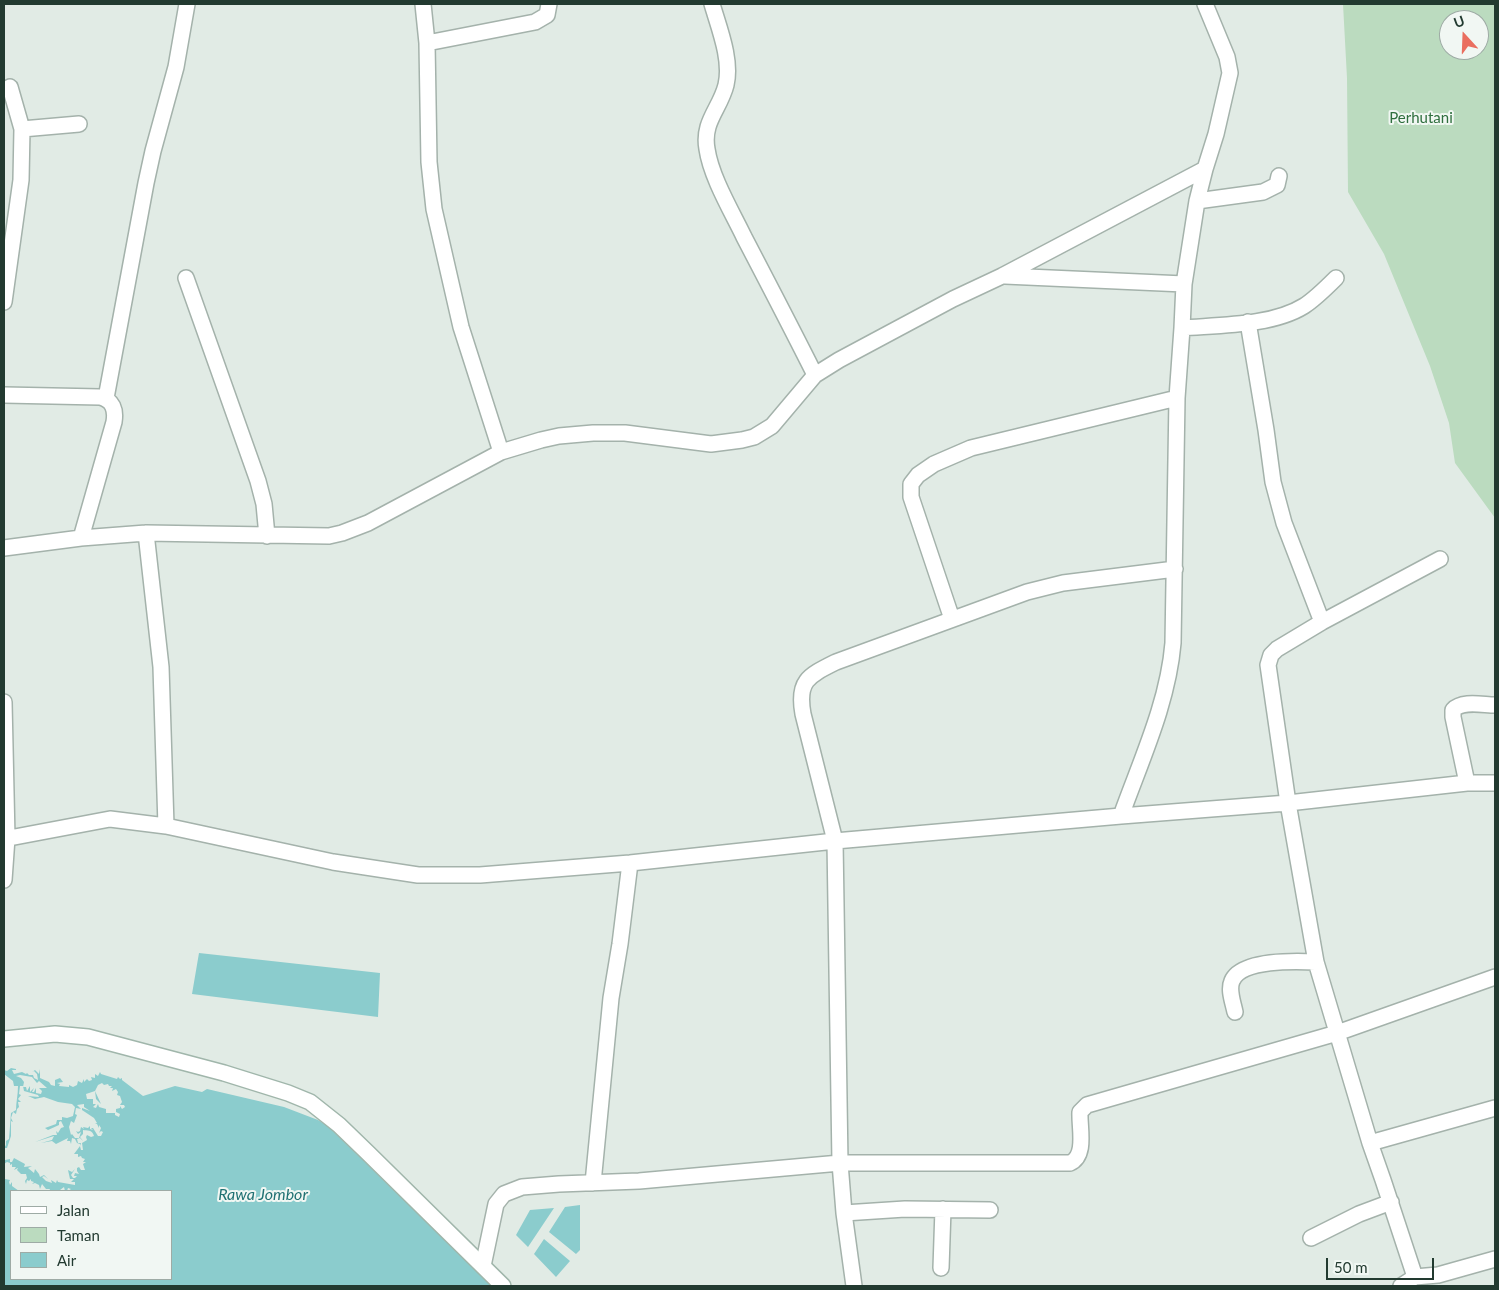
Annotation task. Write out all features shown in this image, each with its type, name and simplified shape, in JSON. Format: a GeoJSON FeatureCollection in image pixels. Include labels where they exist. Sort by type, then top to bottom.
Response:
{"type":"FeatureCollection","features":[{"type":"Feature","properties":{"kind":"street"},"geometry":{"type":"LineString","coordinates":[[106,398],[146,183],[176,67],[187,4]]}},
{"type":"Feature","properties":{"kind":"street"},"geometry":{"type":"LineString","coordinates":[[422,4],[427,43],[429,162],[434,209],[461,327],[501,452]]}},
{"type":"Feature","properties":{"kind":"street"},"geometry":{"type":"LineString","coordinates":[[427,43],[535,22],[545,17],[551,4]]}},
{"type":"Feature","properties":{"kind":"street"},"geometry":{"type":"LineString","coordinates":[[712,4],[723,44],[728,74],[723,96],[707,127],[706,140],[710,161],[727,202],[815,376]]}},
{"type":"Feature","properties":{"kind":"street"},"geometry":{"type":"LineString","coordinates":[[1121,816],[1169,679],[1174,643],[1177,398],[1184,284],[1197,201],[1230,73],[1227,57],[1205,4]]}},
{"type":"Feature","properties":{"kind":"street"},"geometry":{"type":"LineString","coordinates":[[4,302],[21,180],[22,129],[10,87]]}},
{"type":"Feature","properties":{"kind":"street"},"geometry":{"type":"LineString","coordinates":[[22,129],[78,124]]}},
{"type":"Feature","properties":{"kind":"street"},"geometry":{"type":"LineString","coordinates":[[4,548],[80,538],[146,533],[329,536],[354,530],[501,452],[523,444],[558,436],[593,433],[625,433],[711,444],[742,440],[762,433],[772,426],[815,376],[839,360],[1205,169]]}},
{"type":"Feature","properties":{"kind":"street"},"geometry":{"type":"LineString","coordinates":[[1197,201],[1263,192],[1278,185],[1279,176]]}},
{"type":"Feature","properties":{"kind":"street"},"geometry":{"type":"LineString","coordinates":[[1002,276],[1184,284]]}},
{"type":"Feature","properties":{"kind":"street"},"geometry":{"type":"LineString","coordinates":[[186,278],[258,481],[264,504],[268,536]]}},
{"type":"Feature","properties":{"kind":"street"},"geometry":{"type":"LineString","coordinates":[[1182,328],[1273,319],[1290,314],[1305,306],[1336,278]]}},
{"type":"Feature","properties":{"kind":"street"},"geometry":{"type":"LineString","coordinates":[[1248,322],[1274,482],[1284,523],[1322,622]]}},
{"type":"Feature","properties":{"kind":"street"},"geometry":{"type":"LineString","coordinates":[[4,395],[100,397],[106,398],[114,408],[114,419],[80,538]]}},
{"type":"Feature","properties":{"kind":"street"},"geometry":{"type":"LineString","coordinates":[[952,619],[911,496],[910,488],[914,479],[934,464],[971,448],[1177,398]]}},
{"type":"Feature","properties":{"kind":"street"},"geometry":{"type":"LineString","coordinates":[[146,533],[161,667],[166,826]]}},
{"type":"Feature","properties":{"kind":"street"},"geometry":{"type":"LineString","coordinates":[[1415,1277],[1370,1143],[1316,962],[1288,803],[1269,662],[1271,655],[1277,649],[1322,622],[1440,559]]}},
{"type":"Feature","properties":{"kind":"street"},"geometry":{"type":"LineString","coordinates":[[854,1286],[844,1213],[840,1163],[835,841],[803,714],[800,698],[803,686],[812,676],[836,662],[1018,595],[1062,583],[1175,569]]}},
{"type":"Feature","properties":{"kind":"street"},"geometry":{"type":"LineString","coordinates":[[4,702],[4,880]]}},
{"type":"Feature","properties":{"kind":"street"},"geometry":{"type":"LineString","coordinates":[[1467,783],[1453,717],[1454,710],[1461,705],[1495,705]]}},
{"type":"Feature","properties":{"kind":"street"},"geometry":{"type":"LineString","coordinates":[[5,838],[110,818],[166,826],[333,862],[418,875],[480,875],[630,863],[835,841],[1288,803],[1467,783],[1495,783]]}},
{"type":"Feature","properties":{"kind":"street"},"geometry":{"type":"LineString","coordinates":[[593,1183],[611,998],[630,863]]}},
{"type":"Feature","properties":{"kind":"street"},"geometry":{"type":"LineString","coordinates":[[1235,1012],[1231,987],[1238,973],[1249,968],[1279,962],[1316,962]]}},
{"type":"Feature","properties":{"kind":"street"},"geometry":{"type":"LineString","coordinates":[[483,1266],[494,1209],[504,1194],[515,1189],[541,1185],[665,1179],[840,1163],[1072,1163],[1078,1158],[1080,1153],[1080,1112],[1087,1105],[1337,1033],[1495,977]]}},
{"type":"Feature","properties":{"kind":"street"},"geometry":{"type":"LineString","coordinates":[[4,1040],[55,1034],[88,1038],[224,1073],[302,1099],[320,1109],[339,1125],[503,1286]]}},
{"type":"Feature","properties":{"kind":"street"},"geometry":{"type":"LineString","coordinates":[[1370,1143],[1495,1108]]}},
{"type":"Feature","properties":{"kind":"street"},"geometry":{"type":"LineString","coordinates":[[1311,1238],[1391,1202]]}},
{"type":"Feature","properties":{"kind":"street"},"geometry":{"type":"LineString","coordinates":[[844,1213],[905,1209],[990,1210]]}},
{"type":"Feature","properties":{"kind":"street"},"geometry":{"type":"LineString","coordinates":[[941,1268],[943,1209]]}},
{"type":"Feature","properties":{"kind":"street"},"geometry":{"type":"LineString","coordinates":[[1401,1286],[1415,1277],[1438,1275],[1495,1259]]}},
{"type":"Feature","properties":{"kind":"green space","name":"Perhutani"},"geometry":{"type":"Polygon","coordinates":[[[1343,4],[1495,4],[1495,518],[1455,463],[1449,423],[1430,366],[1384,254],[1348,192],[1347,78],[1343,4]]]}},
{"type":"Feature","properties":{"kind":"water"},"geometry":{"type":"Polygon","coordinates":[[[199,953],[380,973],[378,1017],[192,994],[199,953]]]}},
{"type":"Feature","properties":{"kind":"water","name":"Rawa Jombor"},"geometry":{"type":"Polygon","coordinates":[[[16,1069],[12,1070],[14,1074],[27,1073],[33,1075],[38,1080],[37,1074],[34,1071],[32,1072],[35,1070],[39,1074],[40,1069],[40,1078],[51,1085],[55,1086],[55,1080],[60,1078],[63,1082],[57,1083],[60,1084],[59,1086],[69,1087],[69,1085],[73,1087],[77,1085],[78,1081],[82,1083],[84,1079],[84,1082],[87,1079],[89,1081],[92,1080],[91,1077],[95,1078],[95,1074],[98,1076],[100,1072],[117,1079],[118,1077],[122,1078],[122,1080],[143,1096],[175,1086],[202,1092],[207,1089],[284,1107],[318,1120],[329,1127],[492,1286],[4,1286],[4,1175],[5,1179],[10,1180],[10,1185],[12,1182],[12,1186],[18,1190],[10,1190],[10,1280],[172,1280],[172,1190],[70,1190],[71,1189],[68,1188],[65,1190],[64,1187],[60,1190],[50,1190],[42,1184],[40,1189],[39,1185],[32,1184],[34,1182],[31,1179],[27,1180],[26,1184],[26,1174],[21,1174],[17,1170],[18,1168],[14,1170],[16,1167],[12,1167],[10,1163],[4,1164],[5,1160],[10,1159],[10,1162],[12,1162],[14,1158],[25,1164],[24,1167],[32,1166],[28,1168],[34,1173],[35,1169],[40,1177],[44,1175],[48,1179],[44,1176],[42,1177],[46,1181],[52,1183],[51,1180],[56,1183],[57,1180],[58,1182],[75,1185],[75,1182],[71,1182],[74,1179],[70,1179],[68,1170],[72,1172],[75,1169],[71,1175],[75,1178],[77,1176],[74,1176],[75,1173],[79,1174],[77,1168],[85,1170],[83,1164],[86,1162],[83,1162],[85,1159],[81,1156],[78,1157],[78,1154],[74,1154],[80,1146],[75,1139],[72,1138],[71,1144],[70,1141],[67,1141],[68,1138],[56,1144],[52,1141],[41,1143],[52,1140],[54,1136],[35,1142],[57,1135],[56,1131],[58,1133],[64,1127],[61,1121],[59,1125],[48,1130],[45,1128],[56,1124],[57,1120],[62,1120],[62,1117],[73,1116],[75,1107],[72,1104],[44,1097],[35,1099],[28,1096],[39,1097],[24,1091],[23,1087],[26,1087],[27,1091],[30,1086],[30,1092],[34,1088],[32,1092],[34,1092],[36,1088],[36,1093],[41,1094],[42,1091],[39,1088],[47,1088],[39,1081],[37,1083],[32,1077],[16,1076],[24,1082],[23,1086],[20,1086],[19,1094],[21,1095],[18,1099],[21,1102],[18,1102],[19,1107],[16,1114],[13,1112],[11,1136],[7,1148],[4,1148],[6,1141],[9,1139],[11,1113],[16,1110],[18,1086],[14,1086],[13,1081],[4,1074],[4,1070],[16,1069]],[[102,1083],[98,1085],[95,1091],[86,1094],[87,1099],[93,1099],[93,1104],[96,1104],[93,1107],[96,1108],[98,1104],[99,1107],[106,1109],[106,1113],[115,1113],[119,1117],[120,1114],[116,1112],[116,1109],[120,1108],[120,1106],[122,1109],[125,1107],[120,1105],[122,1102],[120,1096],[117,1095],[118,1092],[116,1089],[112,1091],[113,1088],[110,1088],[112,1086],[102,1083]],[[84,1104],[77,1105],[81,1109],[76,1108],[75,1114],[77,1115],[74,1123],[71,1121],[69,1127],[71,1135],[79,1138],[81,1132],[78,1134],[76,1131],[80,1131],[81,1127],[84,1129],[83,1127],[88,1128],[90,1126],[90,1129],[93,1130],[91,1128],[93,1128],[98,1136],[101,1136],[103,1132],[99,1133],[101,1128],[95,1124],[97,1123],[94,1118],[82,1110],[82,1108],[90,1111],[84,1107],[84,1104]],[[83,1130],[83,1134],[80,1137],[83,1141],[80,1138],[77,1139],[78,1143],[81,1143],[81,1150],[83,1150],[82,1143],[87,1140],[87,1135],[94,1136],[92,1132],[83,1130]]]}},
{"type":"Feature","properties":{"kind":"water"},"geometry":{"type":"Polygon","coordinates":[[[95,1091],[101,1104],[96,1099],[95,1091]]]}},
{"type":"Feature","properties":{"kind":"water"},"geometry":{"type":"Polygon","coordinates":[[[580,1205],[580,1250],[576,1254],[549,1232],[565,1207],[580,1205]]]}},
{"type":"Feature","properties":{"kind":"water"},"geometry":{"type":"Polygon","coordinates":[[[554,1208],[528,1247],[516,1235],[530,1210],[554,1208]]]}},
{"type":"Feature","properties":{"kind":"water"},"geometry":{"type":"Polygon","coordinates":[[[544,1239],[570,1261],[556,1277],[534,1254],[544,1239]]]}}]}
